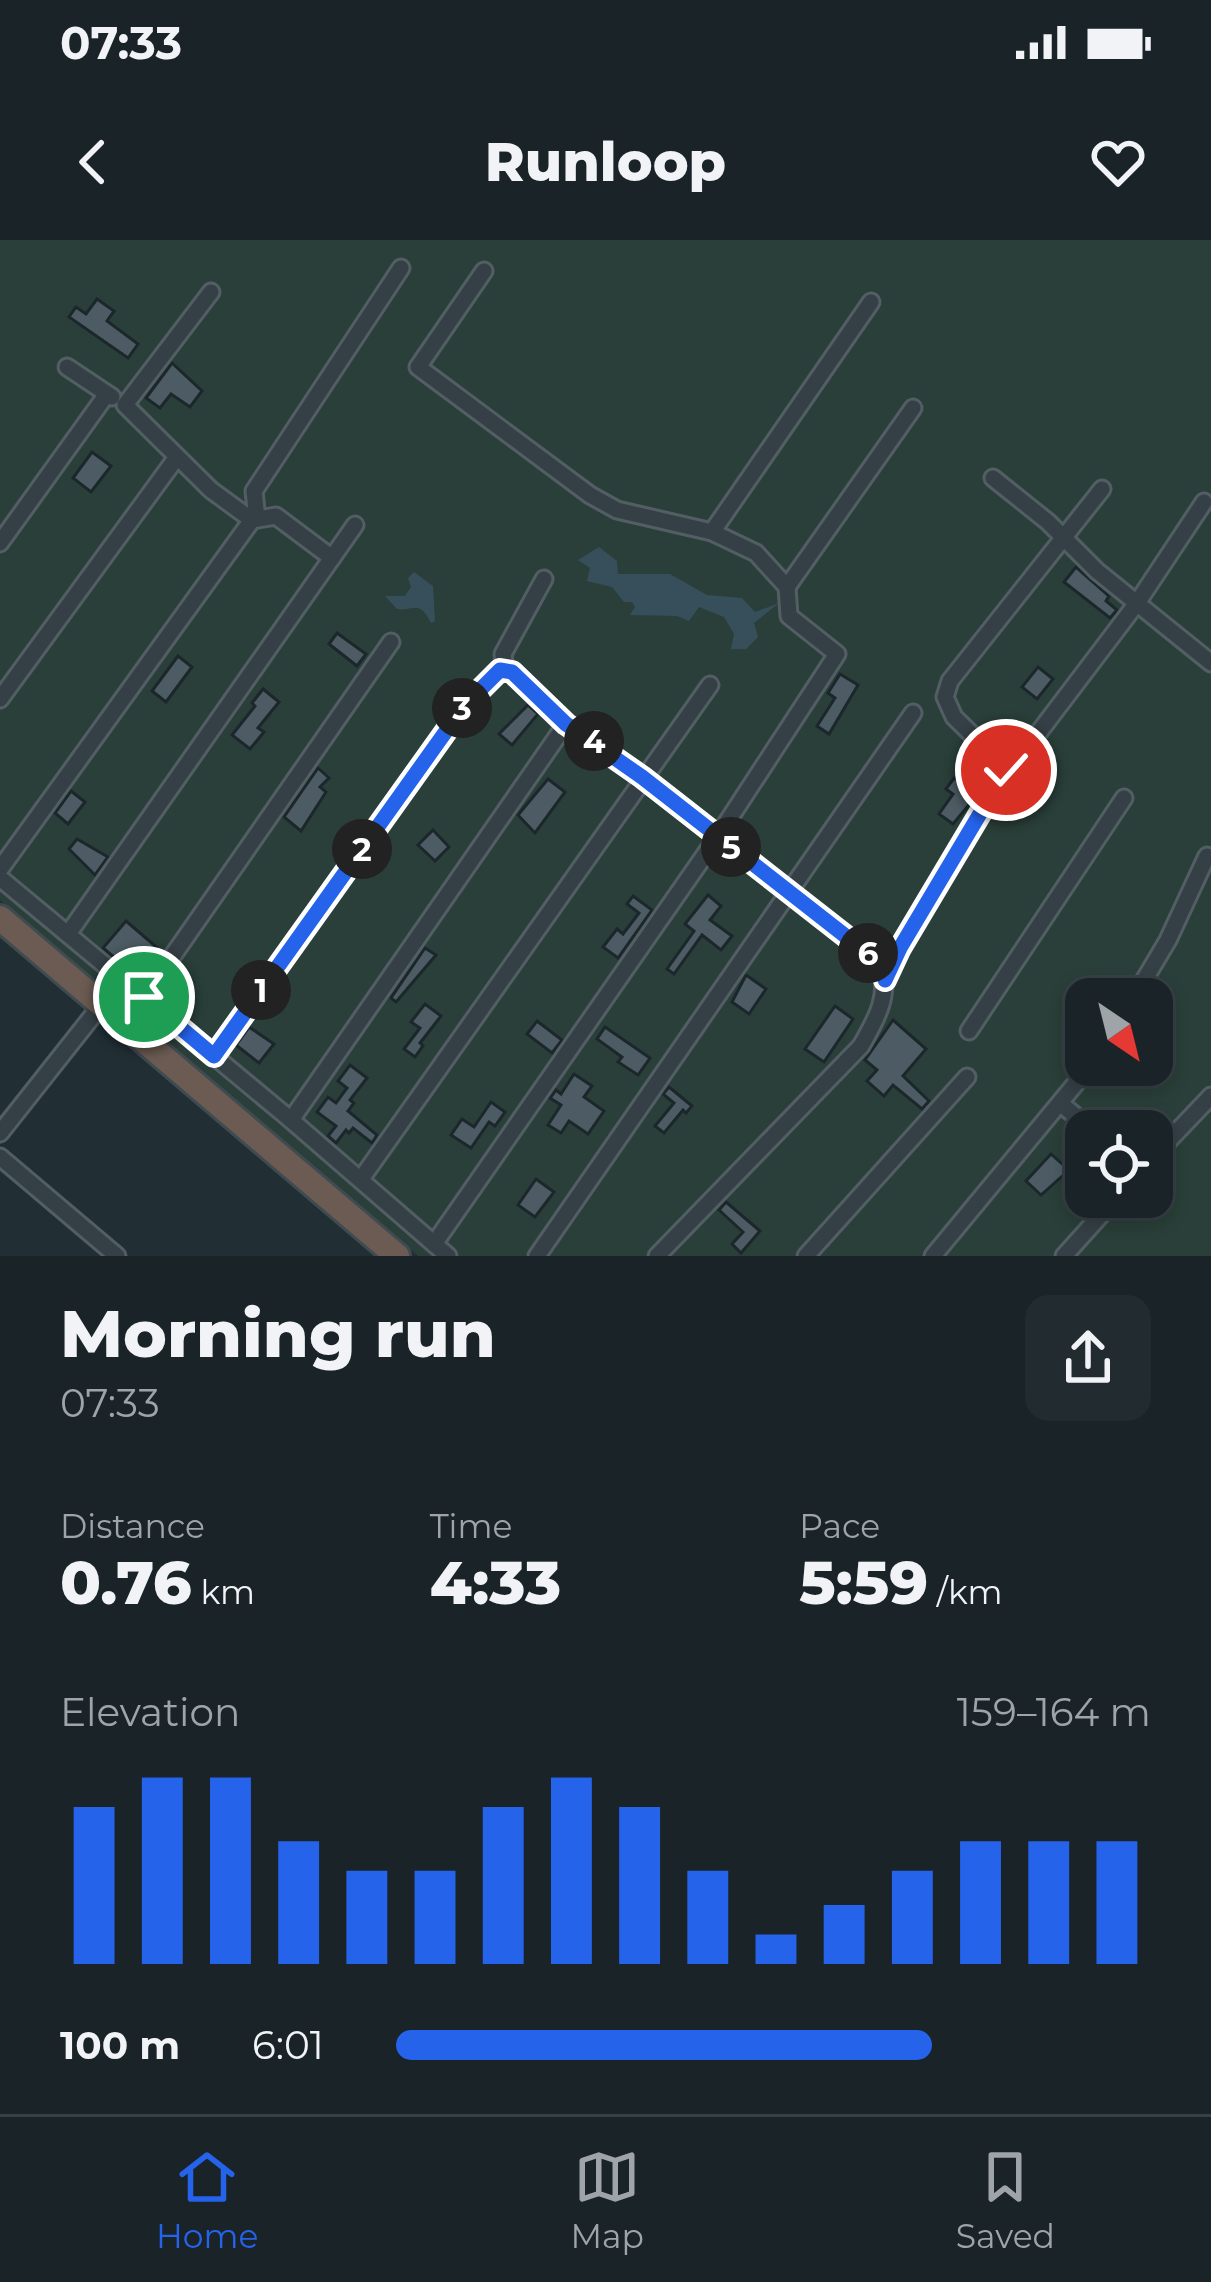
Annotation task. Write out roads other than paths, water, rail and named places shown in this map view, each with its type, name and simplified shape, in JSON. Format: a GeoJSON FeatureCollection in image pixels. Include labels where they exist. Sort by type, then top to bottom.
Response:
{"type":"FeatureCollection","features":[{"type":"Feature","properties":{"kind":"highway"},"geometry":{"type":"LineString","coordinates":[[0,918],[98,1009],[397,1256]]}},
{"type":"Feature","properties":{"kind":"street"},"geometry":{"type":"LineString","coordinates":[[401,268],[254,491],[254,520],[0,874],[448,1256]]}},
{"type":"Feature","properties":{"kind":"street"},"geometry":{"type":"LineString","coordinates":[[434,1244],[718,836],[837,654],[789,616],[787,587],[756,553],[712,532],[617,510],[418,367],[484,271]]}},
{"type":"Feature","properties":{"kind":"street"},"geometry":{"type":"LineString","coordinates":[[124,405],[211,292]]}},
{"type":"Feature","properties":{"kind":"street"},"geometry":{"type":"LineString","coordinates":[[712,532],[871,302]]}},
{"type":"Feature","properties":{"kind":"street"},"geometry":{"type":"LineString","coordinates":[[68,367],[124,405],[211,490],[254,520],[276,515],[332,558]]}},
{"type":"Feature","properties":{"kind":"street"},"geometry":{"type":"LineString","coordinates":[[0,543],[107,394]]}},
{"type":"Feature","properties":{"kind":"street"},"geometry":{"type":"LineString","coordinates":[[787,587],[913,408]]}},
{"type":"Feature","properties":{"kind":"street"},"geometry":{"type":"LineString","coordinates":[[0,699],[177,457]]}},
{"type":"Feature","properties":{"kind":"street"},"geometry":{"type":"LineString","coordinates":[[992,478],[1210,659]]}},
{"type":"Feature","properties":{"kind":"street"},"geometry":{"type":"LineString","coordinates":[[1006,770],[955,717],[945,697],[950,681],[1102,489]]}},
{"type":"Feature","properties":{"kind":"street"},"geometry":{"type":"LineString","coordinates":[[657,1256],[861,1046],[883,1004],[885,980],[900,948],[1006,770],[1028,748],[1137,603],[1204,502]]}},
{"type":"Feature","properties":{"kind":"street"},"geometry":{"type":"LineString","coordinates":[[68,934],[355,525]]}},
{"type":"Feature","properties":{"kind":"street"},"geometry":{"type":"LineString","coordinates":[[505,671],[502,654],[544,579]]}},
{"type":"Feature","properties":{"kind":"street"},"geometry":{"type":"LineString","coordinates":[[144,997],[391,642]]}},
{"type":"Feature","properties":{"kind":"street"},"geometry":{"type":"LineString","coordinates":[[214,1056],[464,706],[500,670],[512,672],[566,724],[642,777],[880,963],[885,980]]}},
{"type":"Feature","properties":{"kind":"street"},"geometry":{"type":"LineString","coordinates":[[361,1179],[710,685]]}},
{"type":"Feature","properties":{"kind":"street"},"geometry":{"type":"LineString","coordinates":[[537,1256],[913,712]]}},
{"type":"Feature","properties":{"kind":"street"},"geometry":{"type":"LineString","coordinates":[[291,1120],[566,724]]}},
{"type":"Feature","properties":{"kind":"street"},"geometry":{"type":"LineString","coordinates":[[969,1030],[1124,798]]}},
{"type":"Feature","properties":{"kind":"street"},"geometry":{"type":"LineString","coordinates":[[1145,978],[1208,856]]}},
{"type":"Feature","properties":{"kind":"street"},"geometry":{"type":"LineString","coordinates":[[0,934],[98,1009],[0,1133]]}},
{"type":"Feature","properties":{"kind":"street"},"geometry":{"type":"LineString","coordinates":[[806,1256],[967,1077]]}},
{"type":"Feature","properties":{"kind":"street"},"geometry":{"type":"LineString","coordinates":[[933,1256],[1074,1086]]}},
{"type":"Feature","properties":{"kind":"street"},"geometry":{"type":"LineString","coordinates":[[1173,1137],[1211,1096]]}},
{"type":"Feature","properties":{"kind":"street"},"geometry":{"type":"LineString","coordinates":[[1061,1104],[1068,1110]]}},
{"type":"Feature","properties":{"kind":"street"},"geometry":{"type":"LineString","coordinates":[[0,1157],[117,1256]]}},
{"type":"Feature","properties":{"kind":"street"},"geometry":{"type":"LineString","coordinates":[[1064,1256],[1098,1218]]}},
{"type":"Feature","properties":{"kind":"water"},"geometry":{"type":"Polygon","coordinates":[[[599,547],[617,561],[618,574],[670,574],[707,595],[742,598],[755,612],[779,603],[754,623],[758,637],[746,649],[731,649],[734,634],[724,617],[699,607],[689,621],[677,616],[630,615],[635,607],[632,602],[624,602],[612,587],[587,581],[590,568],[578,560],[599,547]]]}},
{"type":"Feature","properties":{"kind":"water"},"geometry":{"type":"Polygon","coordinates":[[[414,572],[433,586],[435,621],[431,623],[419,608],[397,609],[385,596],[405,596],[414,572]]]}}]}
